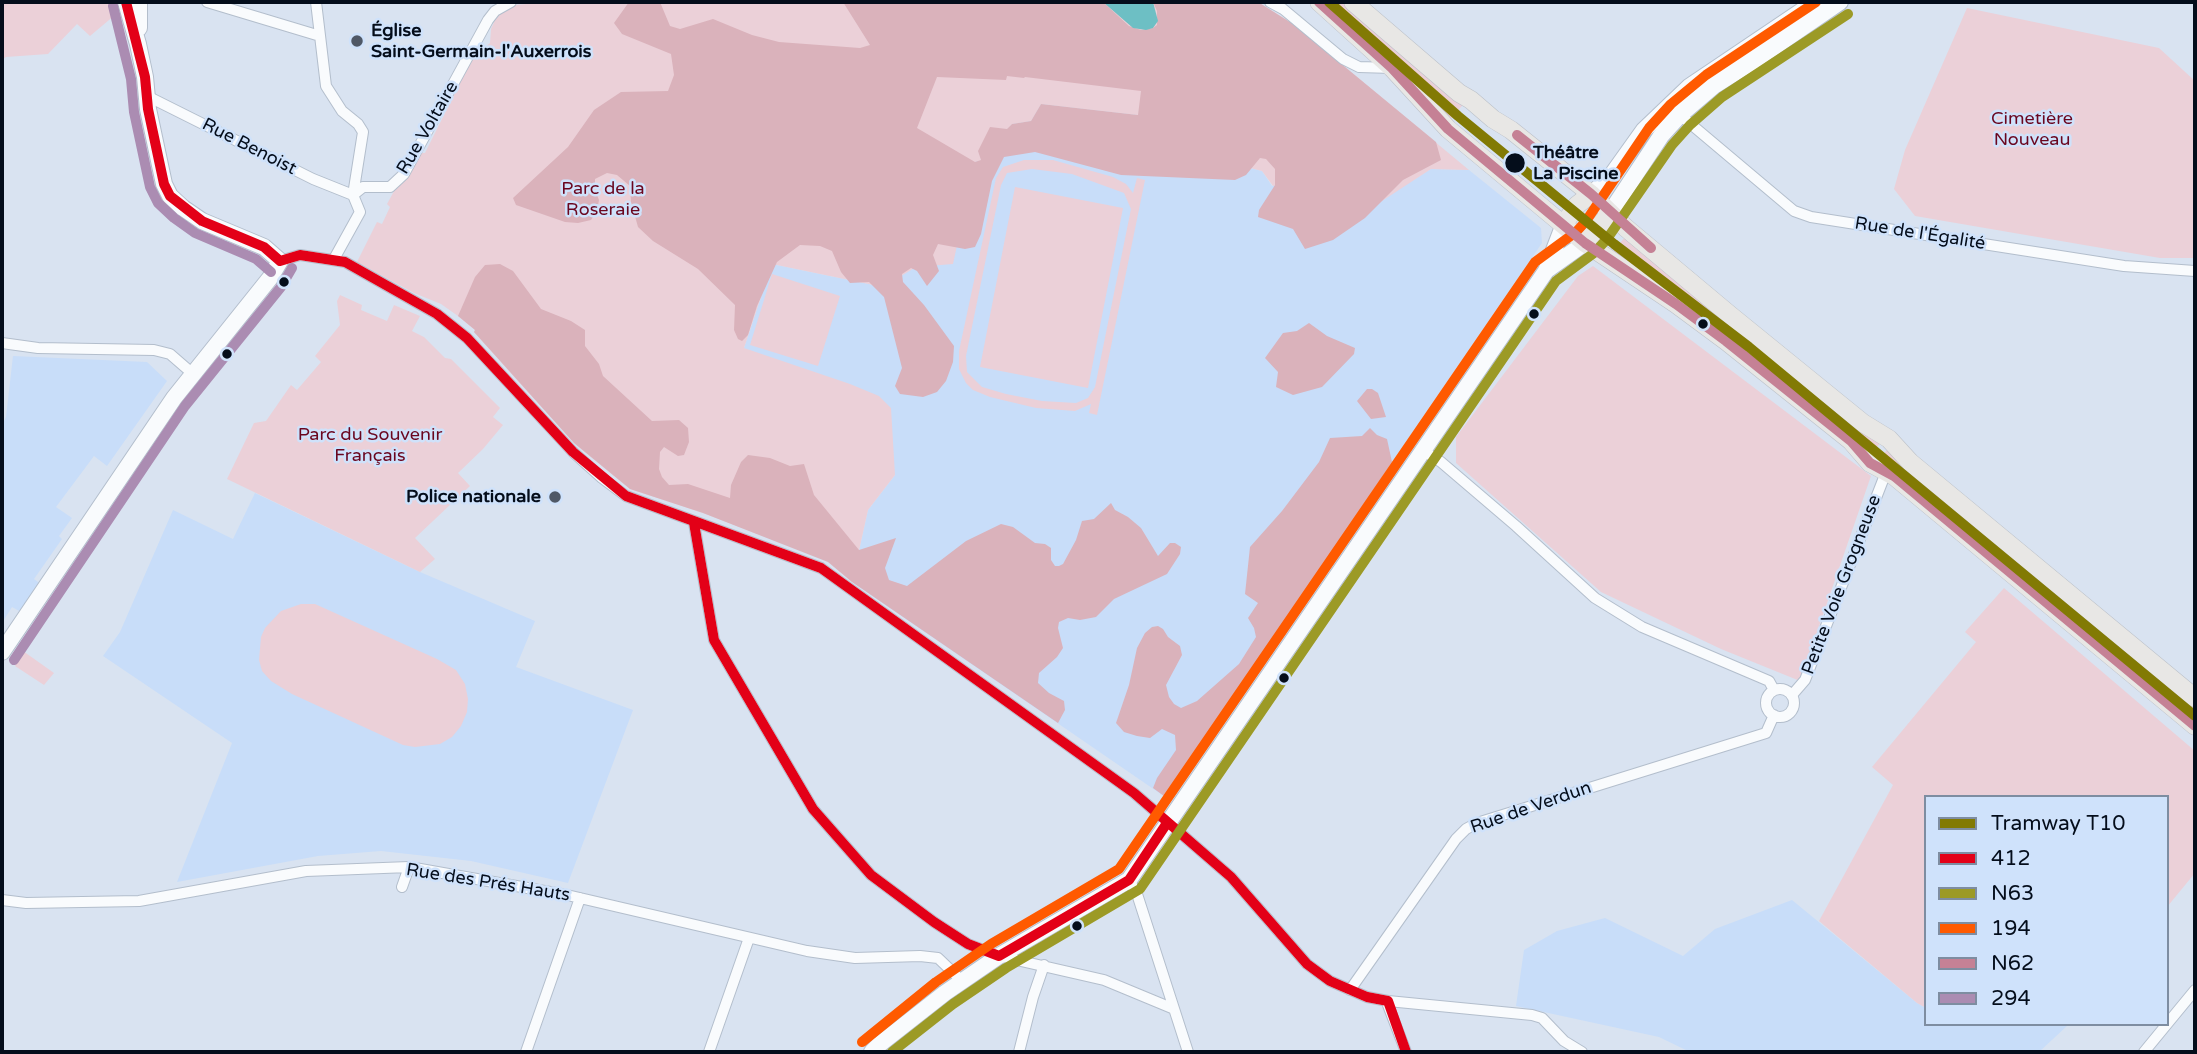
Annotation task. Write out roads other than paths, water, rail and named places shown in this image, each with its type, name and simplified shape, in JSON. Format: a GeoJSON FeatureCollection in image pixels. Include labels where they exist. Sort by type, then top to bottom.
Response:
{"type":"FeatureCollection","features":[{"type":"Feature","properties":{"kind":"main road"},"geometry":{"type":"LineString","coordinates":[[2,652],[140,447],[192,374],[276,270],[280,261],[264,247],[202,221],[170,196],[164,184],[146,96],[145,77],[126,2]]}},
{"type":"Feature","properties":{"kind":"main road"},"geometry":{"type":"LineString","coordinates":[[138,44],[139,2]]}},
{"type":"Feature","properties":{"kind":"main road"},"geometry":{"type":"LineString","coordinates":[[1319,2],[1392,68],[1448,129],[1585,243],[1726,341],[1851,441],[1870,463],[1888,473],[2195,726]]}},
{"type":"Feature","properties":{"kind":"main road"},"geometry":{"type":"LineString","coordinates":[[1353,2],[1459,93],[1511,130],[1591,194],[1730,315],[1863,423],[1889,439],[1910,462],[2195,698]]}},
{"type":"Feature","properties":{"kind":"main road"},"geometry":{"type":"LineString","coordinates":[[872,1052],[901,1027],[999,956],[1129,880],[1546,271],[1564,224],[1577,205],[1609,179],[1644,130],[1689,87],[1815,2]]}},
{"type":"Feature","properties":{"kind":"main road"},"geometry":{"type":"LineString","coordinates":[[1546,271],[1585,243],[1610,213],[1661,136],[1680,115],[1714,86],[1840,2]]}},
{"type":"Feature","properties":{"kind":"street"},"geometry":{"type":"LineString","coordinates":[[207,2],[320,36]]}},
{"type":"Feature","properties":{"kind":"street","name":"Rue Voltaire"},"geometry":{"type":"LineString","coordinates":[[353,195],[363,187],[390,187],[404,174],[488,20],[495,11],[510,2]]}},
{"type":"Feature","properties":{"kind":"street"},"geometry":{"type":"LineString","coordinates":[[1270,2],[1283,9],[1351,63],[1359,67],[1392,68]]}},
{"type":"Feature","properties":{"kind":"street"},"geometry":{"type":"LineString","coordinates":[[317,3],[326,86],[342,111],[358,124],[363,132],[353,195],[360,212],[334,259]]}},
{"type":"Feature","properties":{"kind":"street","name":"Rue Benoist"},"geometry":{"type":"LineString","coordinates":[[146,96],[313,179],[353,195]]}},
{"type":"Feature","properties":{"kind":"street","name":"Rue de l'Égalité"},"geometry":{"type":"LineString","coordinates":[[1680,115],[1794,211],[1825,219],[2124,266],[2195,271]]}},
{"type":"Feature","properties":{"kind":"street"},"geometry":{"type":"LineString","coordinates":[[280,261],[300,255],[345,261],[438,314],[467,338],[573,452],[626,496],[821,568],[1134,793],[1231,877],[1307,964],[1330,981],[1367,997],[1388,1001],[1532,1015],[1542,1018],[1564,1041],[1582,1052]]}},
{"type":"Feature","properties":{"kind":"street"},"geometry":{"type":"LineString","coordinates":[[2,343],[38,348],[155,350],[170,354],[192,374]]}},
{"type":"Feature","properties":{"kind":"street"},"geometry":{"type":"LineString","coordinates":[[1422,450],[1479,494],[1595,598],[1642,626],[1769,681],[1774,690]]}},
{"type":"Feature","properties":{"kind":"street","name":"Petite Voie Grogneuse"},"geometry":{"type":"LineString","coordinates":[[1793,695],[1805,680],[1888,473]]}},
{"type":"Feature","properties":{"kind":"street"},"geometry":{"type":"LineString","coordinates":[[694,523],[714,640],[813,808],[871,875],[968,944],[999,956],[1104,979],[1174,1009]]}},
{"type":"Feature","properties":{"kind":"street"},"geometry":{"type":"LineString","coordinates":[[1774,715],[1767,705],[1768,696],[1774,690],[1782,689],[1793,695]]}},
{"type":"Feature","properties":{"kind":"street","name":"Rue de Verdun"},"geometry":{"type":"LineString","coordinates":[[1350,990],[1456,839],[1466,829],[1477,823],[1766,733],[1774,715],[1783,716],[1791,712],[1793,695]]}},
{"type":"Feature","properties":{"kind":"street"},"geometry":{"type":"LineString","coordinates":[[402,887],[409,867]]}},
{"type":"Feature","properties":{"kind":"street","name":"Rue des Prés Hauts"},"geometry":{"type":"LineString","coordinates":[[2,900],[26,904],[139,901],[306,871],[409,867],[580,898],[807,951],[855,958],[938,958],[962,981]]}},
{"type":"Feature","properties":{"kind":"street"},"geometry":{"type":"LineString","coordinates":[[1129,880],[1137,894],[1167,981],[1188,1052]]}},
{"type":"Feature","properties":{"kind":"street"},"geometry":{"type":"LineString","coordinates":[[526,1052],[580,898]]}},
{"type":"Feature","properties":{"kind":"street"},"geometry":{"type":"LineString","coordinates":[[709,1052],[749,938]]}},
{"type":"Feature","properties":{"kind":"street"},"geometry":{"type":"LineString","coordinates":[[1019,1052],[1044,965]]}},
{"type":"Feature","properties":{"kind":"street"},"geometry":{"type":"LineString","coordinates":[[2169,1022],[2195,990]]}},
{"type":"Feature","properties":{"kind":"street"},"geometry":{"type":"LineString","coordinates":[[1388,1001],[1406,1052]]}},
{"type":"Feature","properties":{"kind":"street"},"geometry":{"type":"LineString","coordinates":[[2144,1052],[2165,1026]]}},
{"type":"Feature","properties":{"kind":"tram line","name":"T10"},"geometry":{"type":"LineString","coordinates":[[1329,2],[1458,116],[1614,244],[1749,347],[2195,716]]}},
{"type":"Feature","properties":{"kind":"place","name":"Église Saint-Germain-l'Auxerrois"},"geometry":{"type":"Point","coordinates":[357,41]}},
{"type":"Feature","properties":{"kind":"place","name":"Théâtre La Piscine"},"geometry":{"type":"Point","coordinates":[1515,163]}},
{"type":"Feature","properties":{"kind":"place","name":"Police nationale"},"geometry":{"type":"Point","coordinates":[555,497]}},
{"type":"Feature","properties":{"kind":"park label","name":"Cimetière Nouveau"},"geometry":{"type":"Point","coordinates":[2032,129]}},
{"type":"Feature","properties":{"kind":"park label","name":"Parc de la Roseraie"},"geometry":{"type":"Point","coordinates":[603,199]}},
{"type":"Feature","properties":{"kind":"park label","name":"Parc du Souvenir Français"},"geometry":{"type":"Point","coordinates":[370,445]}}]}
